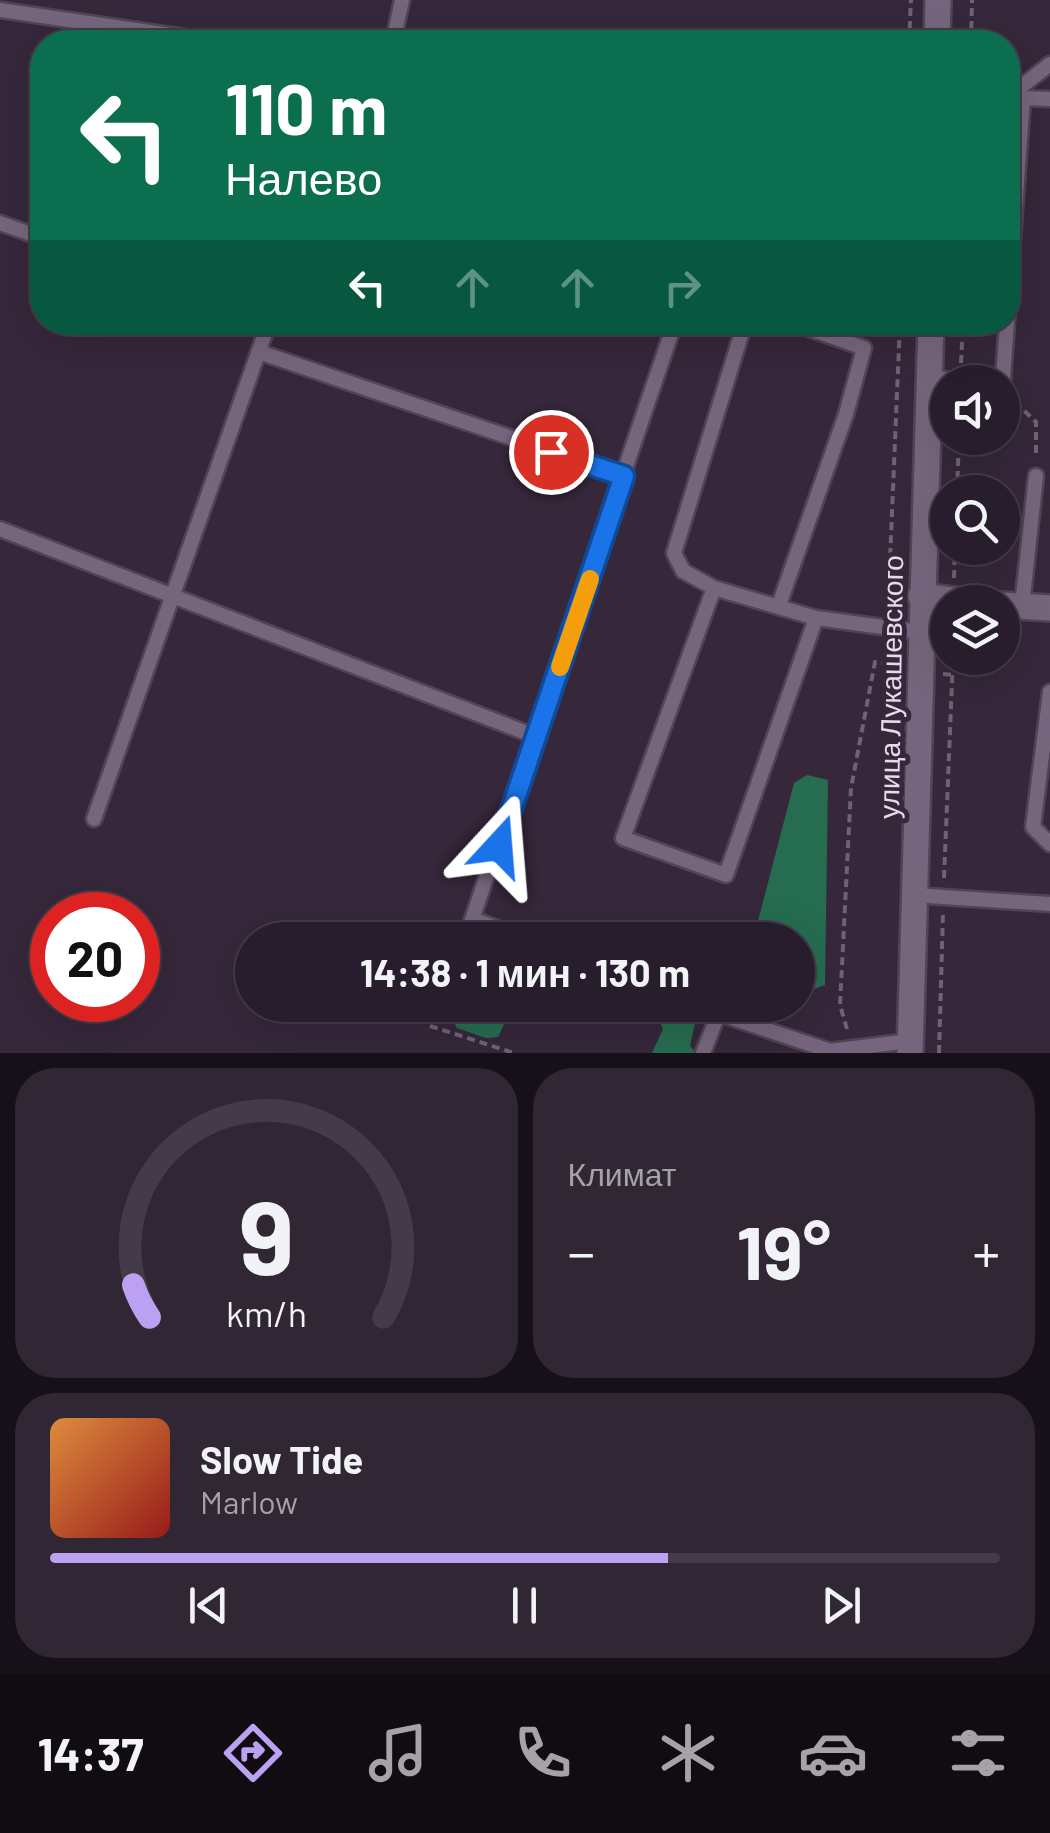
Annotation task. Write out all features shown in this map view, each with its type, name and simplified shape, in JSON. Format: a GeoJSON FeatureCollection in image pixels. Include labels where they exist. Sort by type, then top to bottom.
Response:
{"type":"FeatureCollection","features":[{"type":"Feature","properties":{"kind":"main road"},"geometry":{"type":"LineString","coordinates":[[937,30],[938,0]]}},
{"type":"Feature","properties":{"kind":"main road","name":"улица Лукашевского"},"geometry":{"type":"LineString","coordinates":[[930,365],[931,335]]}},
{"type":"Feature","properties":{"kind":"main road","name":"улица Лукашевского"},"geometry":{"type":"LineString","coordinates":[[910,1047],[930,376]]}},
{"type":"Feature","properties":{"kind":"main road"},"geometry":{"type":"LineString","coordinates":[[921,596],[930,595]]}},
{"type":"Feature","properties":{"kind":"main road"},"geometry":{"type":"LineString","coordinates":[[1020,606],[1050,608]]}},
{"type":"Feature","properties":{"kind":"lane"},"geometry":{"type":"LineString","coordinates":[[396,30],[402,0]]}},
{"type":"Feature","properties":{"kind":"lane"},"geometry":{"type":"LineString","coordinates":[[0,10],[136,30]]}},
{"type":"Feature","properties":{"kind":"lane"},"geometry":{"type":"LineString","coordinates":[[1020,91],[1050,64]]}},
{"type":"Feature","properties":{"kind":"lane"},"geometry":{"type":"LineString","coordinates":[[1020,97],[1050,99]]}},
{"type":"Feature","properties":{"kind":"lane"},"geometry":{"type":"LineString","coordinates":[[0,223],[30,234]]}},
{"type":"Feature","properties":{"kind":"lane"},"geometry":{"type":"LineString","coordinates":[[94,818],[265,335]]}},
{"type":"Feature","properties":{"kind":"lane"},"geometry":{"type":"LineString","coordinates":[[472,922],[671,335]]}},
{"type":"Feature","properties":{"kind":"lane"},"geometry":{"type":"LineString","coordinates":[[742,335],[674,553],[683,571],[714,588],[816,618],[920,632]]}},
{"type":"Feature","properties":{"kind":"lane"},"geometry":{"type":"LineString","coordinates":[[779,605],[846,414],[864,348],[827,335]]}},
{"type":"Feature","properties":{"kind":"lane"},"geometry":{"type":"LineString","coordinates":[[1004,365],[1005,335]]}},
{"type":"Feature","properties":{"kind":"lane"},"geometry":{"type":"LineString","coordinates":[[258,352],[624,476]]}},
{"type":"Feature","properties":{"kind":"lane"},"geometry":{"type":"LineString","coordinates":[[1016,585],[1036,476]]}},
{"type":"Feature","properties":{"kind":"lane"},"geometry":{"type":"LineString","coordinates":[[0,529],[172,592],[537,737]]}},
{"type":"Feature","properties":{"kind":"lane"},"geometry":{"type":"LineString","coordinates":[[714,588],[623,838],[726,875],[816,618]]}},
{"type":"Feature","properties":{"kind":"lane"},"geometry":{"type":"LineString","coordinates":[[1050,692],[1033,827],[1050,844]]}},
{"type":"Feature","properties":{"kind":"lane"},"geometry":{"type":"LineString","coordinates":[[914,895],[1050,904]]}},
{"type":"Feature","properties":{"kind":"lane"},"geometry":{"type":"LineString","coordinates":[[473,918],[483,922]]}},
{"type":"Feature","properties":{"kind":"lane"},"geometry":{"type":"LineString","coordinates":[[703,1053],[715,1022]]}},
{"type":"Feature","properties":{"kind":"lane"},"geometry":{"type":"LineString","coordinates":[[740,1022],[830,1050],[910,1047]]}},
{"type":"Feature","properties":{"kind":"path"},"geometry":{"type":"LineString","coordinates":[[910,30],[911,0]]}},
{"type":"Feature","properties":{"kind":"path"},"geometry":{"type":"LineString","coordinates":[[971,30],[972,0]]}},
{"type":"Feature","properties":{"kind":"path"},"geometry":{"type":"LineString","coordinates":[[852,1049],[840,1005],[852,788],[892,592],[900,335]]}},
{"type":"Feature","properties":{"kind":"path"},"geometry":{"type":"LineString","coordinates":[[961,365],[962,335]]}},
{"type":"Feature","properties":{"kind":"path"},"geometry":{"type":"LineString","coordinates":[[1020,407],[1036,422],[1036,476]]}},
{"type":"Feature","properties":{"kind":"path"},"geometry":{"type":"LineString","coordinates":[[875,662],[953,676],[939,1053]]}},
{"type":"Feature","properties":{"kind":"path"},"geometry":{"type":"LineString","coordinates":[[430,1026],[514,1053]]}},
{"type":"Feature","properties":{"kind":"green space"},"geometry":{"type":"Polygon","coordinates":[[[807,775],[828,780],[825,985],[815,989],[815,922],[758,922],[794,783],[807,775]]]}},
{"type":"Feature","properties":{"kind":"green space"},"geometry":{"type":"Polygon","coordinates":[[[454,1022],[505,1022],[498,1037],[486,1038],[457,1028],[454,1022]]]}},
{"type":"Feature","properties":{"kind":"green space"},"geometry":{"type":"Polygon","coordinates":[[[660,1022],[695,1022],[690,1046],[696,1053],[652,1053],[663,1029],[660,1022]]]}},
{"type":"Feature","properties":{"kind":"slow traffic"},"geometry":{"type":"LineString","coordinates":[[560,667],[590,579]]}},
{"type":"Feature","properties":{"kind":"route"},"geometry":{"type":"LineString","coordinates":[[499,846],[624,476],[551,452]]}}]}
